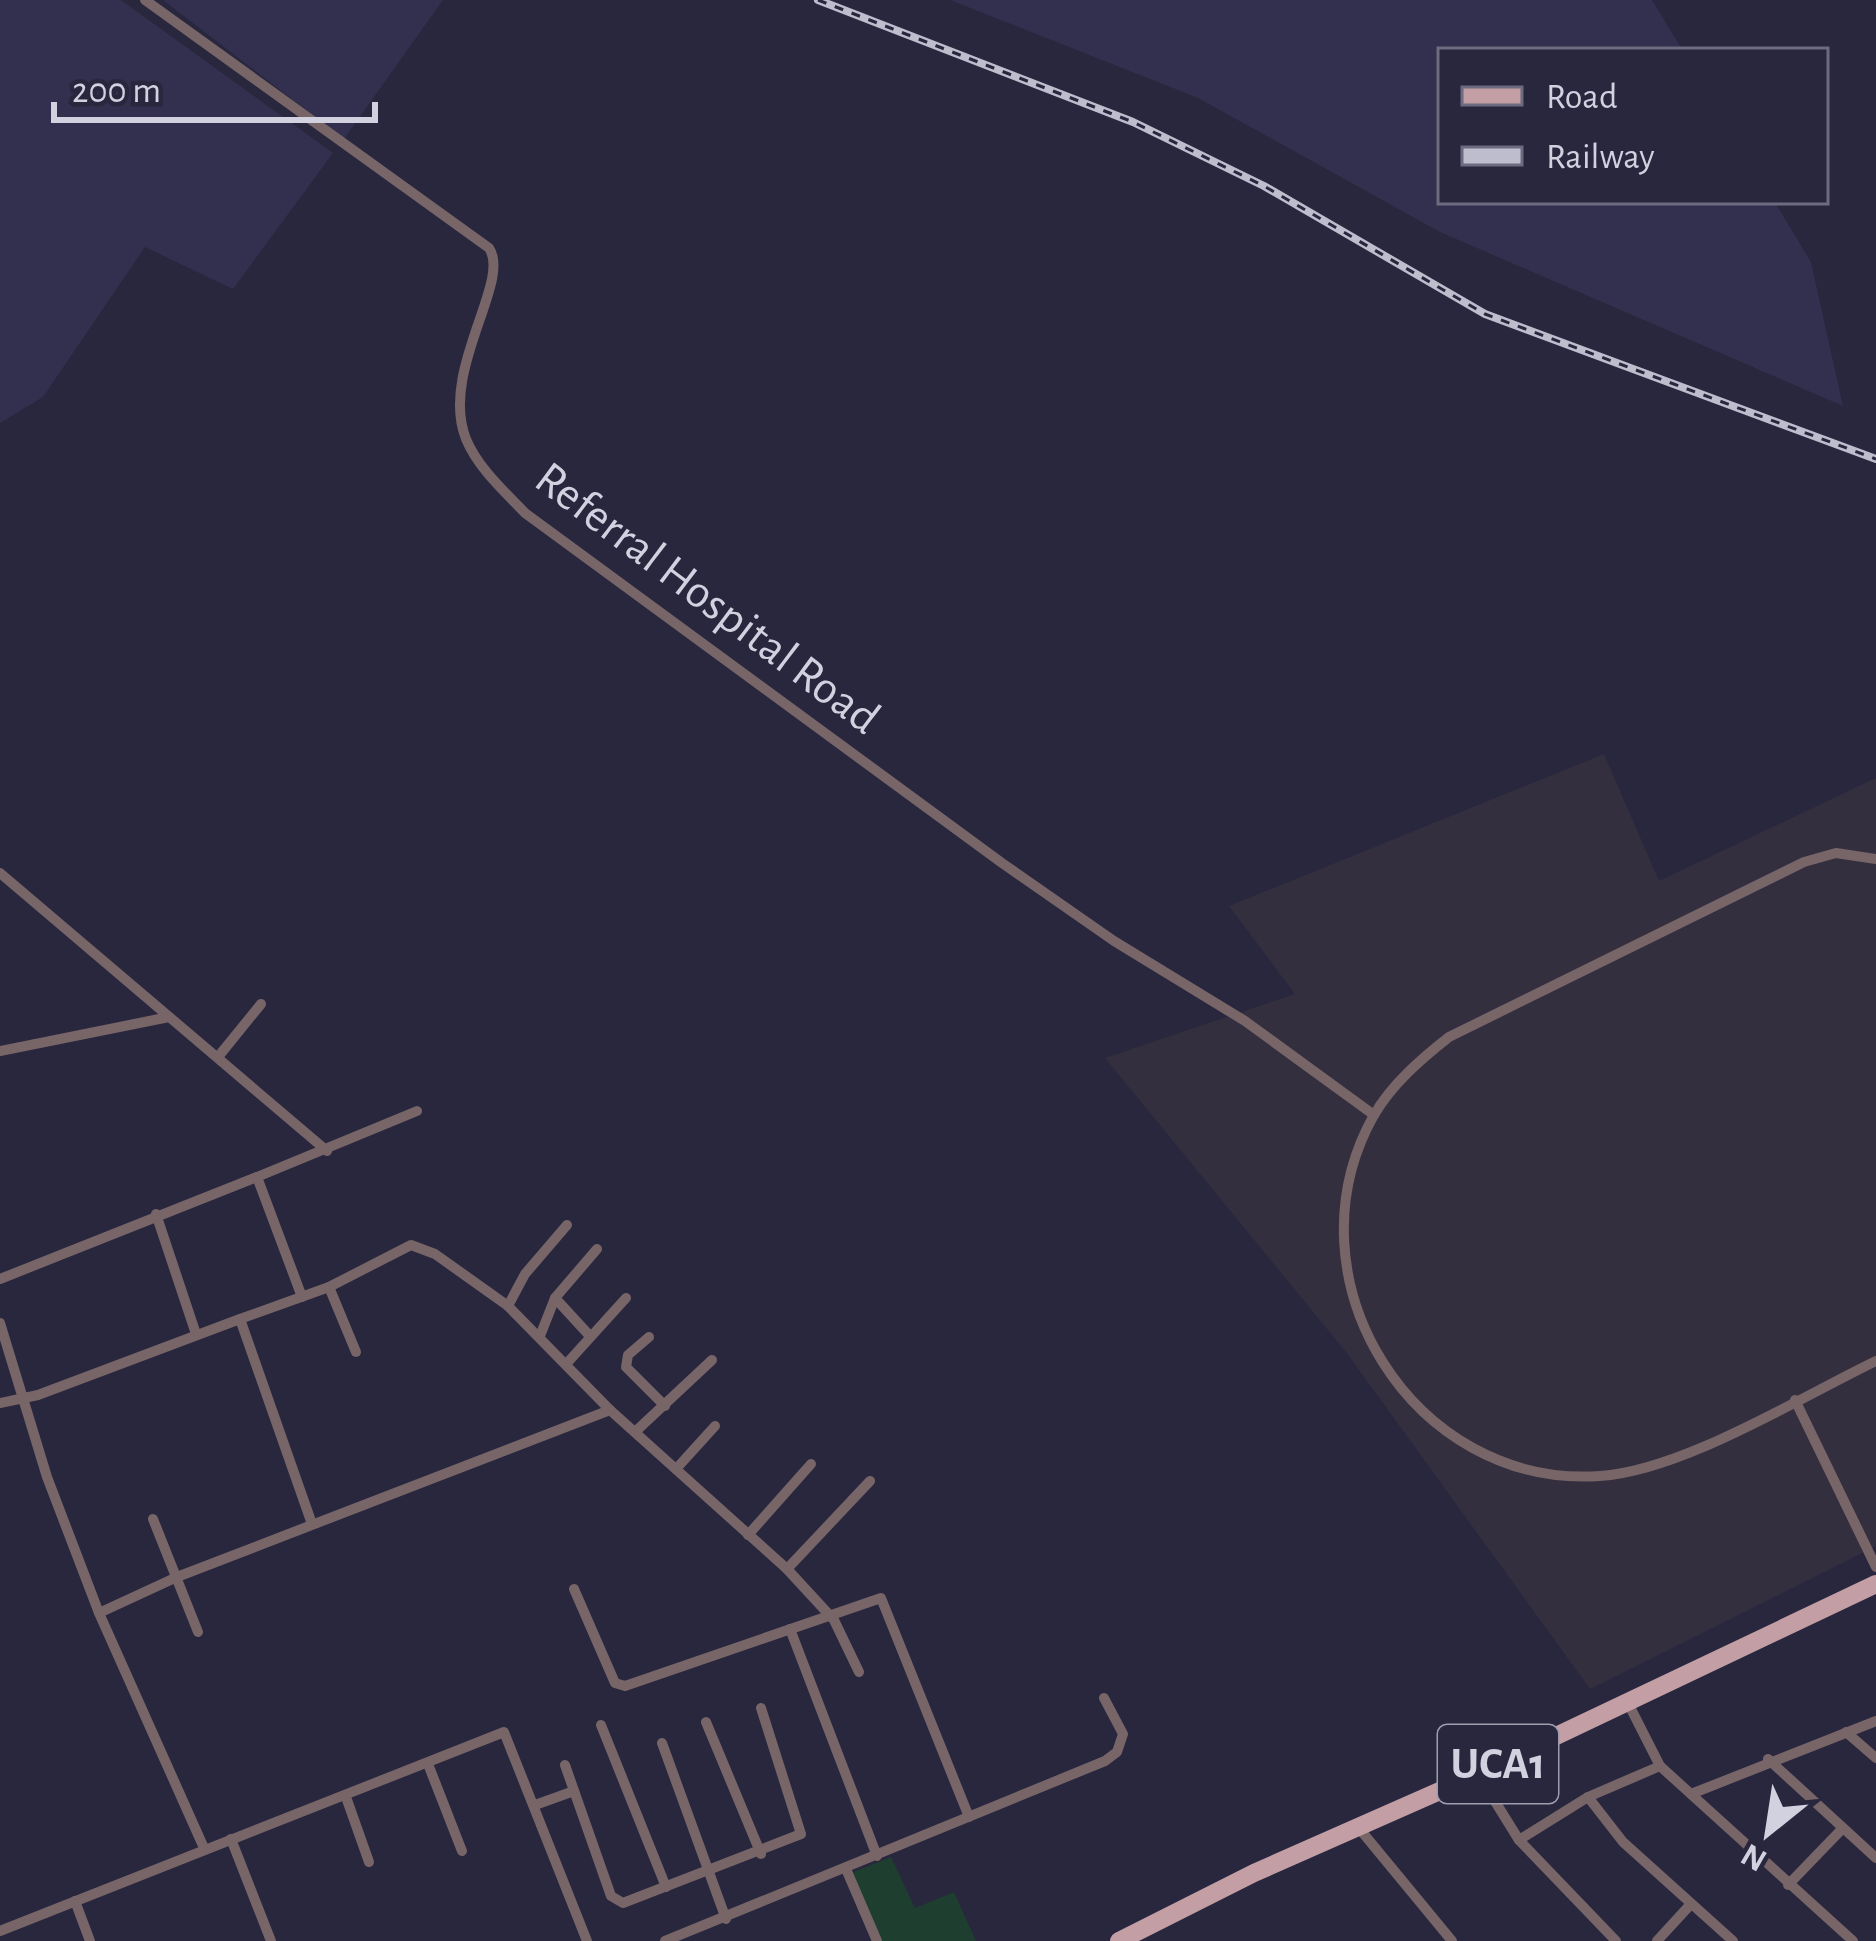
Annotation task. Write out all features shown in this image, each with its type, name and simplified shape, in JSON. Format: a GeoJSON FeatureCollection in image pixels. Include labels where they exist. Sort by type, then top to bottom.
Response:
{"type":"FeatureCollection","features":[{"type":"Feature","properties":{"kind":"main road","name":"UCA1"},"geometry":{"type":"LineString","coordinates":[[1119,1941],[1876,1584]]}},
{"type":"Feature","properties":{"kind":"street","name":"Referral Hospital Road"},"geometry":{"type":"LineString","coordinates":[[145,0],[489,248],[496,258],[496,275],[465,352],[458,397],[465,436],[478,460],[525,513],[1002,863],[1114,941],[1245,1021],[1374,1114]]}},
{"type":"Feature","properties":{"kind":"street"},"geometry":{"type":"LineString","coordinates":[[1876,859],[1837,853],[1804,862],[1486,1016],[1426,1054],[1374,1114],[1344,1210],[1347,1279],[1358,1317],[1390,1380],[1451,1434],[1536,1472],[1600,1476],[1670,1460],[1876,1360]]}},
{"type":"Feature","properties":{"kind":"street"},"geometry":{"type":"LineString","coordinates":[[0,873],[327,1151]]}},
{"type":"Feature","properties":{"kind":"street"},"geometry":{"type":"LineString","coordinates":[[218,1057],[261,1004]]}},
{"type":"Feature","properties":{"kind":"street"},"geometry":{"type":"LineString","coordinates":[[0,1051],[169,1017]]}},
{"type":"Feature","properties":{"kind":"street"},"geometry":{"type":"LineString","coordinates":[[0,1279],[417,1112]]}},
{"type":"Feature","properties":{"kind":"street"},"geometry":{"type":"LineString","coordinates":[[256,1177],[302,1297]]}},
{"type":"Feature","properties":{"kind":"street"},"geometry":{"type":"LineString","coordinates":[[156,1214],[196,1334]]}},
{"type":"Feature","properties":{"kind":"street"},"geometry":{"type":"LineString","coordinates":[[508,1306],[525,1274],[567,1225]]}},
{"type":"Feature","properties":{"kind":"street"},"geometry":{"type":"LineString","coordinates":[[0,1403],[329,1287],[411,1245],[421,1246],[508,1306],[568,1362],[610,1410],[787,1569],[829,1613],[859,1672]]}},
{"type":"Feature","properties":{"kind":"street"},"geometry":{"type":"LineString","coordinates":[[540,1336],[555,1298],[597,1250]]}},
{"type":"Feature","properties":{"kind":"street"},"geometry":{"type":"LineString","coordinates":[[329,1287],[356,1352]]}},
{"type":"Feature","properties":{"kind":"street"},"geometry":{"type":"LineString","coordinates":[[555,1298],[589,1335]]}},
{"type":"Feature","properties":{"kind":"street"},"geometry":{"type":"LineString","coordinates":[[568,1362],[626,1298]]}},
{"type":"Feature","properties":{"kind":"street"},"geometry":{"type":"LineString","coordinates":[[240,1319],[312,1525]]}},
{"type":"Feature","properties":{"kind":"street"},"geometry":{"type":"LineString","coordinates":[[0,1323],[47,1478],[99,1613],[204,1848]]}},
{"type":"Feature","properties":{"kind":"street"},"geometry":{"type":"LineString","coordinates":[[649,1337],[624,1359],[665,1406]]}},
{"type":"Feature","properties":{"kind":"street"},"geometry":{"type":"LineString","coordinates":[[635,1432],[712,1360]]}},
{"type":"Feature","properties":{"kind":"street"},"geometry":{"type":"LineString","coordinates":[[1795,1400],[1876,1567]]}},
{"type":"Feature","properties":{"kind":"street"},"geometry":{"type":"LineString","coordinates":[[99,1613],[177,1576],[610,1410]]}},
{"type":"Feature","properties":{"kind":"street"},"geometry":{"type":"LineString","coordinates":[[676,1469],[715,1426]]}},
{"type":"Feature","properties":{"kind":"street"},"geometry":{"type":"LineString","coordinates":[[748,1535],[811,1464]]}},
{"type":"Feature","properties":{"kind":"street"},"geometry":{"type":"LineString","coordinates":[[787,1569],[870,1481]]}},
{"type":"Feature","properties":{"kind":"street"},"geometry":{"type":"LineString","coordinates":[[154,1519],[198,1632]]}},
{"type":"Feature","properties":{"kind":"street"},"geometry":{"type":"LineString","coordinates":[[574,1588],[603,1663],[619,1685],[876,1597],[884,1602],[969,1817]]}},
{"type":"Feature","properties":{"kind":"street"},"geometry":{"type":"LineString","coordinates":[[790,1630],[877,1856]]}},
{"type":"Feature","properties":{"kind":"street"},"geometry":{"type":"LineString","coordinates":[[665,1941],[1118,1752],[1123,1734],[1105,1698]]}},
{"type":"Feature","properties":{"kind":"street"},"geometry":{"type":"LineString","coordinates":[[1628,1703],[1660,1766],[1853,1941]]}},
{"type":"Feature","properties":{"kind":"street"},"geometry":{"type":"LineString","coordinates":[[565,1766],[615,1900],[666,1887],[760,1854],[798,1838],[802,1831],[761,1708]]}},
{"type":"Feature","properties":{"kind":"street"},"geometry":{"type":"LineString","coordinates":[[1691,1794],[1876,1721]]}},
{"type":"Feature","properties":{"kind":"street"},"geometry":{"type":"LineString","coordinates":[[706,1722],[760,1854]]}},
{"type":"Feature","properties":{"kind":"street"},"geometry":{"type":"LineString","coordinates":[[601,1724],[666,1887]]}},
{"type":"Feature","properties":{"kind":"street"},"geometry":{"type":"LineString","coordinates":[[0,1931],[504,1732],[587,1941]]}},
{"type":"Feature","properties":{"kind":"street"},"geometry":{"type":"LineString","coordinates":[[1846,1732],[1876,1758]]}},
{"type":"Feature","properties":{"kind":"street"},"geometry":{"type":"LineString","coordinates":[[662,1744],[726,1919]]}},
{"type":"Feature","properties":{"kind":"street"},"geometry":{"type":"LineString","coordinates":[[1768,1760],[1876,1858]]}},
{"type":"Feature","properties":{"kind":"street"},"geometry":{"type":"LineString","coordinates":[[428,1764],[462,1851]]}},
{"type":"Feature","properties":{"kind":"street"},"geometry":{"type":"LineString","coordinates":[[1519,1840],[1588,1796],[1660,1766]]}},
{"type":"Feature","properties":{"kind":"street"},"geometry":{"type":"LineString","coordinates":[[1478,1774],[1519,1840],[1616,1941]]}},
{"type":"Feature","properties":{"kind":"street"},"geometry":{"type":"LineString","coordinates":[[535,1805],[574,1792]]}},
{"type":"Feature","properties":{"kind":"street"},"geometry":{"type":"LineString","coordinates":[[1588,1796],[1623,1842],[1732,1941]]}},
{"type":"Feature","properties":{"kind":"street"},"geometry":{"type":"LineString","coordinates":[[346,1797],[369,1862]]}},
{"type":"Feature","properties":{"kind":"street"},"geometry":{"type":"LineString","coordinates":[[1358,1826],[1452,1941]]}},
{"type":"Feature","properties":{"kind":"street"},"geometry":{"type":"LineString","coordinates":[[1788,1885],[1843,1829]]}},
{"type":"Feature","properties":{"kind":"street"},"geometry":{"type":"LineString","coordinates":[[231,1839],[271,1941]]}},
{"type":"Feature","properties":{"kind":"street"},"geometry":{"type":"LineString","coordinates":[[846,1869],[877,1941]]}},
{"type":"Feature","properties":{"kind":"street"},"geometry":{"type":"LineString","coordinates":[[75,1901],[90,1941]]}},
{"type":"Feature","properties":{"kind":"street"},"geometry":{"type":"LineString","coordinates":[[1658,1941],[1690,1905]]}},
{"type":"Feature","properties":{"kind":"shaded area"},"geometry":{"type":"Polygon","coordinates":[[[0,0],[121,0],[333,153],[233,289],[145,247],[43,397],[0,423],[0,0]]]}},
{"type":"Feature","properties":{"kind":"shaded area"},"geometry":{"type":"Polygon","coordinates":[[[163,0],[443,0],[344,139],[163,0]]]}},
{"type":"Feature","properties":{"kind":"shaded area"},"geometry":{"type":"Polygon","coordinates":[[[950,0],[1652,0],[1681,48],[1438,48],[1438,204],[1776,204],[1811,262],[1843,406],[1440,232],[1198,98],[950,0]]]}},
{"type":"Feature","properties":{"kind":"shaded area"},"geometry":{"type":"Polygon","coordinates":[[[1604,754],[1659,881],[1876,778],[1876,1546],[1590,1689],[1346,1352],[1105,1058],[1295,994],[1229,906],[1604,754]]]}},
{"type":"Feature","properties":{"kind":"green space"},"geometry":{"type":"Polygon","coordinates":[[[891,1857],[915,1908],[954,1892],[976,1941],[880,1941],[851,1873],[891,1857]]]}},
{"type":"Feature","properties":{"kind":"railway"},"geometry":{"type":"LineString","coordinates":[[818,0],[1133,122],[1264,186],[1485,314],[1876,459]]}}]}
